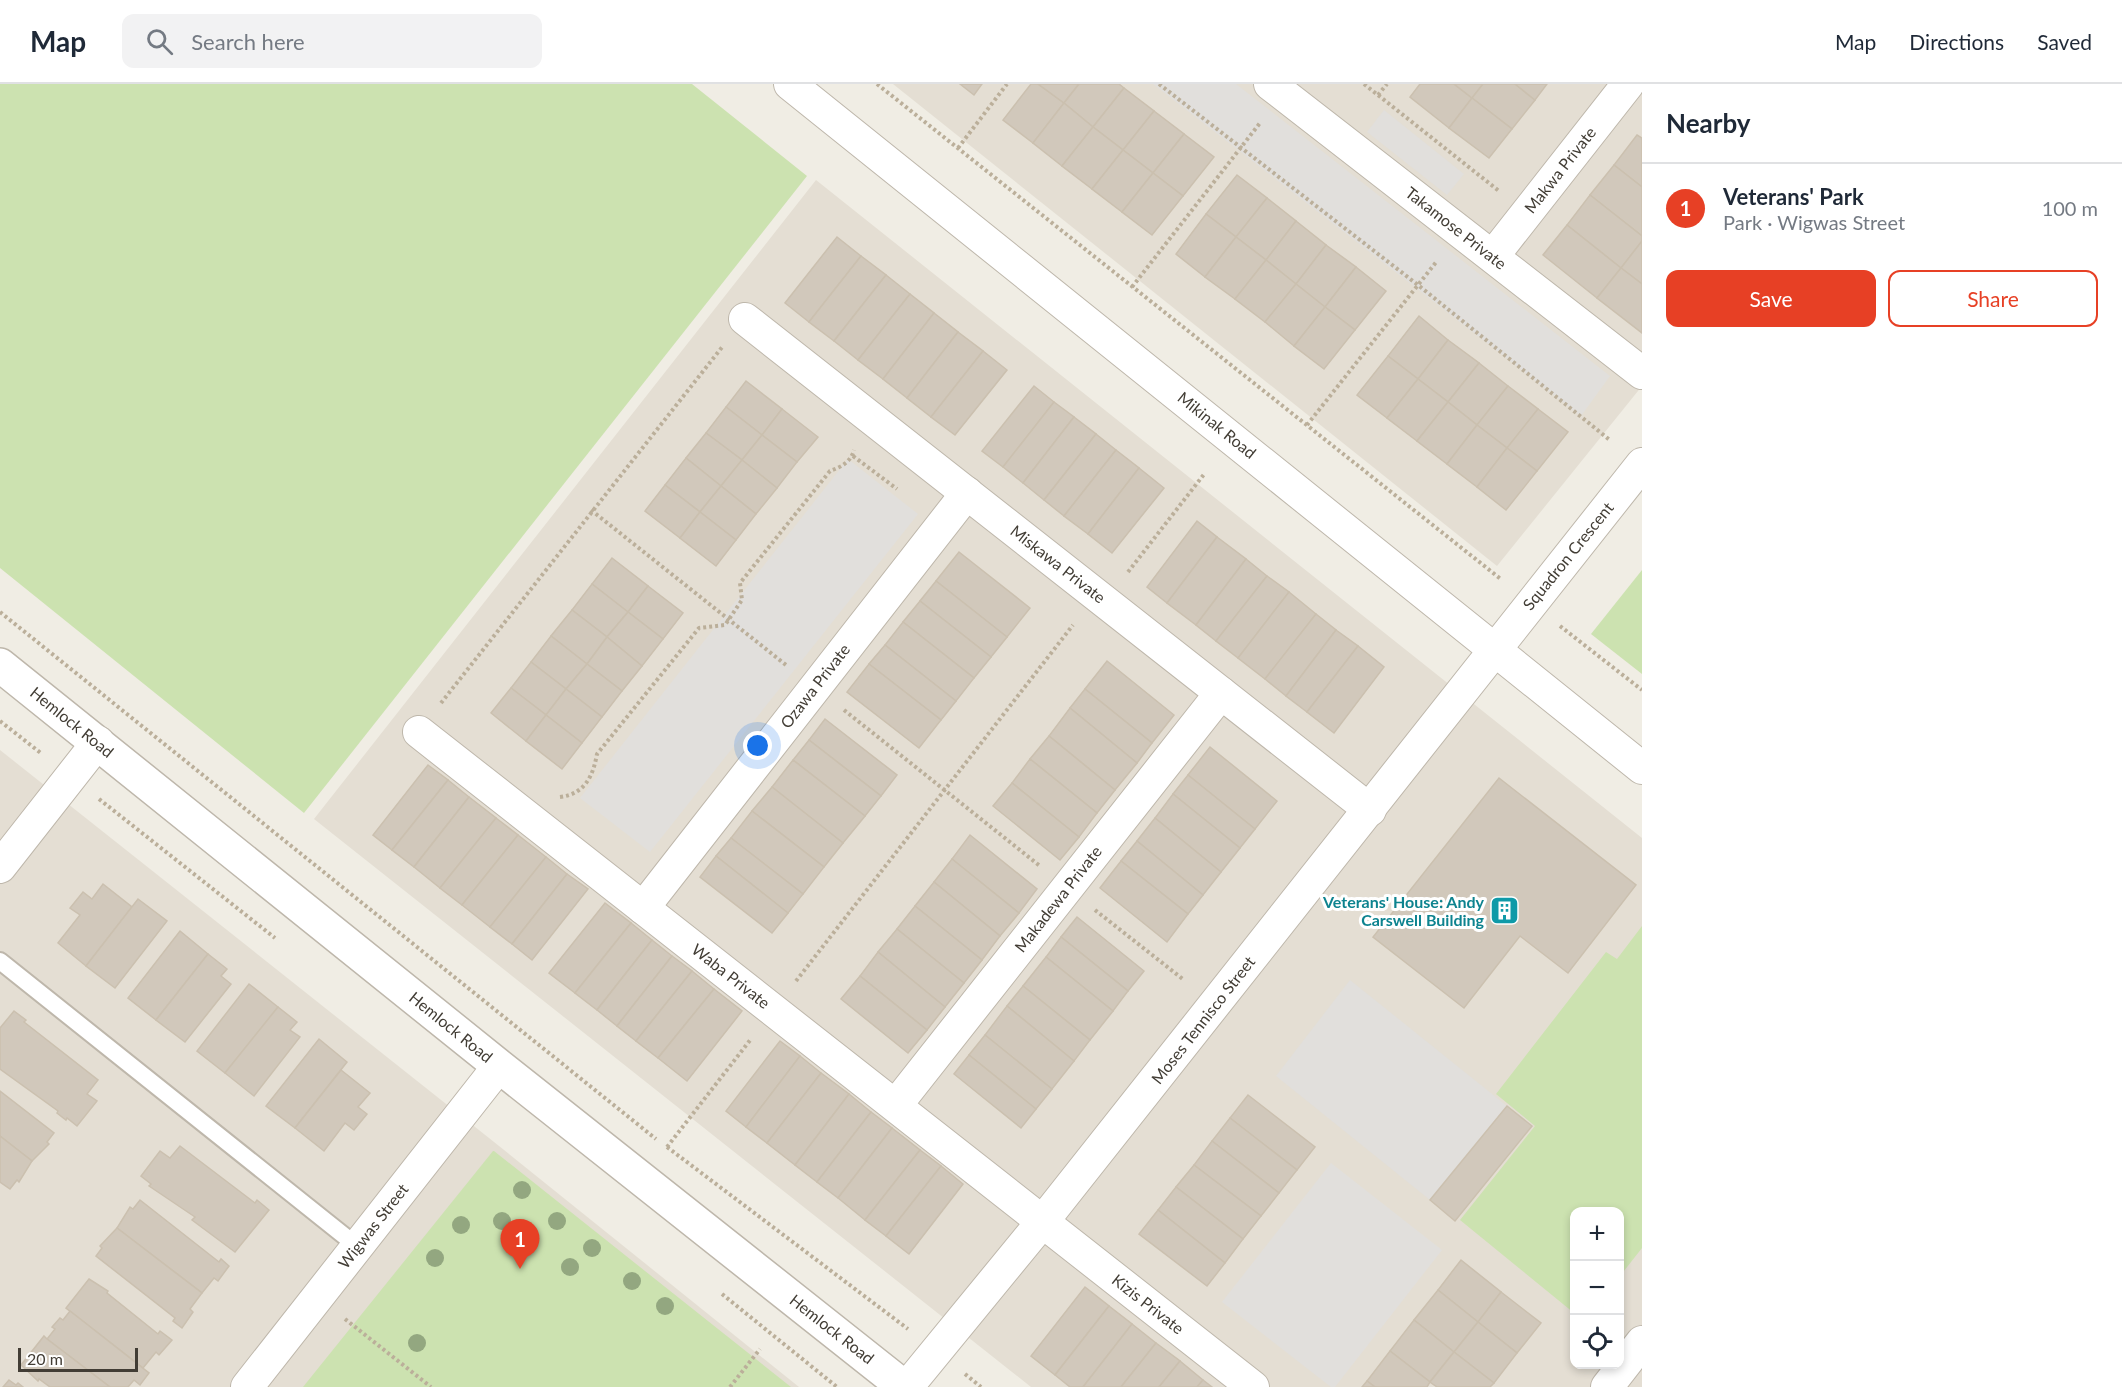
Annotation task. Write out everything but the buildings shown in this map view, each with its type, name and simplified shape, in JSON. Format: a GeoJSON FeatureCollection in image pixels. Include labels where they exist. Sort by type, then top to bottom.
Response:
{"type":"FeatureCollection","features":[{"type":"Feature","properties":{"kind":"street","name":"Mikinak Road"},"geometry":{"type":"LineString","coordinates":[[790,84],[1642,768]]}},
{"type":"Feature","properties":{"kind":"street","name":"Makwa Private"},"geometry":{"type":"LineString","coordinates":[[1493,256],[1628,84]]}},
{"type":"Feature","properties":{"kind":"street","name":"Takamose Private"},"geometry":{"type":"LineString","coordinates":[[1276,89],[1642,373]]}},
{"type":"Feature","properties":{"kind":"street","name":"Miskawa Private"},"geometry":{"type":"LineString","coordinates":[[745,319],[1370,810]]}},
{"type":"Feature","properties":{"kind":"street","name":"Squadron Crescent"},"geometry":{"type":"LineString","coordinates":[[1494,649],[1642,464]]}},
{"type":"Feature","properties":{"kind":"street","name":"Ozawa Private"},"geometry":{"type":"LineString","coordinates":[[642,908],[967,493]]}},
{"type":"Feature","properties":{"kind":"street","name":"Moses Tennisco Street"},"geometry":{"type":"LineString","coordinates":[[905,1387],[937,1353],[1043,1221],[1370,810],[1494,649]]}},
{"type":"Feature","properties":{"kind":"street","name":"Hemlock Road"},"geometry":{"type":"LineString","coordinates":[[0,665],[498,1066],[905,1387]]}},
{"type":"Feature","properties":{"kind":"street","name":"Makadewa Private"},"geometry":{"type":"LineString","coordinates":[[896,1105],[1221,693]]}},
{"type":"Feature","properties":{"kind":"street","name":"Waba Private"},"geometry":{"type":"LineString","coordinates":[[419,732],[1043,1221]]}},
{"type":"Feature","properties":{"kind":"street"},"geometry":{"type":"LineString","coordinates":[[0,867],[98,742]]}},
{"type":"Feature","properties":{"kind":"street","name":"Wigwas Street"},"geometry":{"type":"LineString","coordinates":[[247,1387],[498,1066]]}},
{"type":"Feature","properties":{"kind":"street","name":"Kizis Private"},"geometry":{"type":"LineString","coordinates":[[1043,1221],[1253,1387]]}},
{"type":"Feature","properties":{"kind":"street"},"geometry":{"type":"LineString","coordinates":[[1606,1387],[1642,1342]]}},
{"type":"Feature","properties":{"kind":"lane"},"geometry":{"type":"LineString","coordinates":[[0,961],[357,1246]]}},
{"type":"Feature","properties":{"kind":"path"},"geometry":{"type":"LineString","coordinates":[[877,84],[1642,690]]}},
{"type":"Feature","properties":{"kind":"path"},"geometry":{"type":"LineString","coordinates":[[958,148],[1007,84]]}},
{"type":"Feature","properties":{"kind":"path"},"geometry":{"type":"LineString","coordinates":[[1159,84],[1418,285],[1611,441]]}},
{"type":"Feature","properties":{"kind":"path"},"geometry":{"type":"LineString","coordinates":[[1364,84],[1502,194]]}},
{"type":"Feature","properties":{"kind":"path"},"geometry":{"type":"LineString","coordinates":[[1378,95],[1387,84]]}},
{"type":"Feature","properties":{"kind":"path"},"geometry":{"type":"LineString","coordinates":[[1132,287],[1241,148],[1276,89]]}},
{"type":"Feature","properties":{"kind":"path"},"geometry":{"type":"LineString","coordinates":[[1307,425],[1460,231]]}},
{"type":"Feature","properties":{"kind":"path"},"geometry":{"type":"LineString","coordinates":[[419,732],[591,510],[745,319]]}},
{"type":"Feature","properties":{"kind":"path"},"geometry":{"type":"LineString","coordinates":[[552,798],[569,796],[583,788],[594,774],[597,754],[699,628],[724,624],[742,600],[740,583],[830,471],[843,466],[853,456],[855,447]]}},
{"type":"Feature","properties":{"kind":"path"},"geometry":{"type":"LineString","coordinates":[[853,456],[897,489]]}},
{"type":"Feature","properties":{"kind":"path"},"geometry":{"type":"LineString","coordinates":[[667,1147],[945,790],[1205,473]]}},
{"type":"Feature","properties":{"kind":"path"},"geometry":{"type":"LineString","coordinates":[[591,510],[1184,980]]}},
{"type":"Feature","properties":{"kind":"path"},"geometry":{"type":"LineString","coordinates":[[0,612],[667,1147],[981,1387]]}},
{"type":"Feature","properties":{"kind":"path"},"geometry":{"type":"LineString","coordinates":[[340,1315],[431,1387]]}},
{"type":"Feature","properties":{"kind":"path"},"geometry":{"type":"LineString","coordinates":[[730,1387],[760,1349]]}},
{"type":"Feature","properties":{"kind":"shaded area"},"geometry":{"type":"Polygon","coordinates":[[[893,84],[1642,84],[1642,386],[1497,566],[893,84]]]}},
{"type":"Feature","properties":{"kind":"shaded area"},"geometry":{"type":"Polygon","coordinates":[[[1153,84],[1236,84],[1610,376],[1581,416],[1153,84]]]}},
{"type":"Feature","properties":{"kind":"shaded area"},"geometry":{"type":"Polygon","coordinates":[[[1384,110],[1464,174],[1447,195],[1367,132],[1384,110]]]}},
{"type":"Feature","properties":{"kind":"shaded area"},"geometry":{"type":"Polygon","coordinates":[[[816,180],[1642,838],[1642,1387],[1031,1387],[314,819],[816,180]]]}},
{"type":"Feature","properties":{"kind":"shaded area"},"geometry":{"type":"Polygon","coordinates":[[[848,459],[918,514],[650,852],[580,798],[848,459]]]}},
{"type":"Feature","properties":{"kind":"shaded area"},"geometry":{"type":"Polygon","coordinates":[[[0,750],[489,1138],[799,1387],[0,1387],[0,750]]]}},
{"type":"Feature","properties":{"kind":"shaded area"},"geometry":{"type":"Polygon","coordinates":[[[1350,980],[1507,1106],[1430,1200],[1276,1076],[1350,980]]]}},
{"type":"Feature","properties":{"kind":"shaded area"},"geometry":{"type":"Polygon","coordinates":[[[1331,1163],[1442,1250],[1335,1387],[1331,1387],[1222,1302],[1331,1163]]]}},
{"type":"Feature","properties":{"kind":"green space"},"geometry":{"type":"Polygon","coordinates":[[[0,84],[692,84],[807,176],[304,813],[0,568],[0,84]]]}},
{"type":"Feature","properties":{"kind":"green space"},"geometry":{"type":"Polygon","coordinates":[[[1642,570],[1642,674],[1591,634],[1642,570]]]}},
{"type":"Feature","properties":{"kind":"green space"},"geometry":{"type":"Polygon","coordinates":[[[1642,926],[1642,1248],[1624,1271],[1624,1207],[1570,1207],[1570,1310],[1460,1220],[1535,1126],[1496,1094],[1606,952],[1617,959],[1642,926]]]}},
{"type":"Feature","properties":{"kind":"green space"},"geometry":{"type":"Polygon","coordinates":[[[494,1151],[791,1387],[303,1387],[494,1151]]]}},
{"type":"Feature","properties":{"kind":"place","name":"Veterans' House: Andy Carswell Building"},"geometry":{"type":"Point","coordinates":[1505,911]}},
{"type":"Feature","properties":{"kind":"place","name":"Veterans' Park"},"geometry":{"type":"Point","coordinates":[520,1269]}}]}
